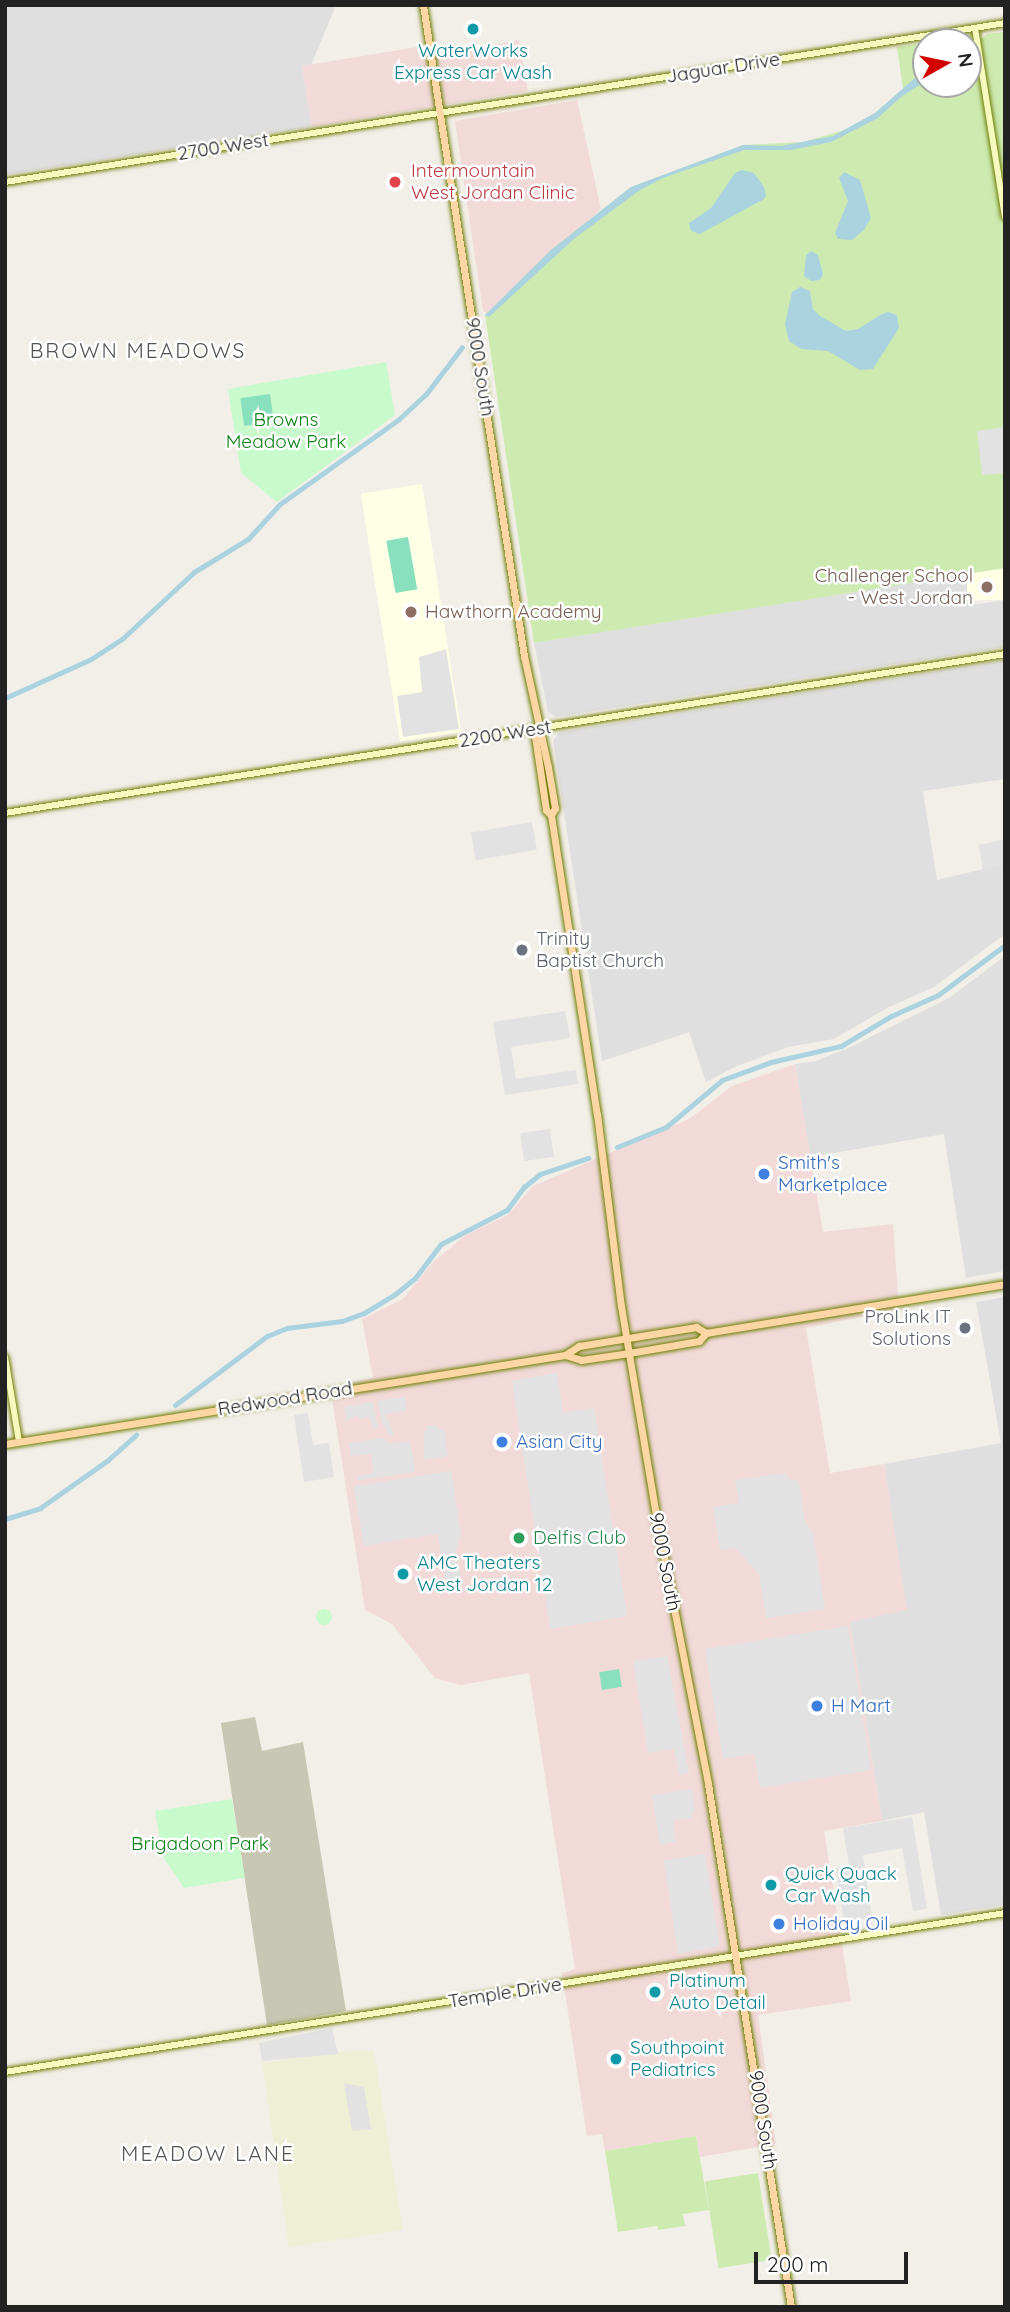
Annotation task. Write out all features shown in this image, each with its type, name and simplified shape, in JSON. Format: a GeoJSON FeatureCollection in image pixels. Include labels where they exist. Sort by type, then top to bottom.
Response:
{"type":"FeatureCollection","features":[{"type":"Feature","properties":{"kind":"main road","name":"9000 South"},"geometry":{"type":"LineString","coordinates":[[423,5],[538,729],[535,736],[546,810],[551,815],[599,1125],[629,1353],[662,1548],[702,1748],[791,2307]]}},
{"type":"Feature","properties":{"kind":"main road","name":"Redwood Road"},"geometry":{"type":"LineString","coordinates":[[565,1355],[582,1360],[629,1353],[699,1341],[706,1333],[1005,1284]]}},
{"type":"Feature","properties":{"kind":"main road","name":"Redwood Road"},"geometry":{"type":"LineString","coordinates":[[5,1444],[565,1355],[579,1346],[696,1327],[706,1333]]}},
{"type":"Feature","properties":{"kind":"street","name":"Jaguar Drive"},"geometry":{"type":"LineString","coordinates":[[975,28],[1005,23]]}},
{"type":"Feature","properties":{"kind":"street","name":"Jaguar Drive"},"geometry":{"type":"LineString","coordinates":[[441,113],[912,38]]}},
{"type":"Feature","properties":{"kind":"street"},"geometry":{"type":"LineString","coordinates":[[982,72],[1005,217]]}},
{"type":"Feature","properties":{"kind":"street","name":"2700 West"},"geometry":{"type":"LineString","coordinates":[[5,182],[441,113]]}},
{"type":"Feature","properties":{"kind":"street","name":"2200 West"},"geometry":{"type":"LineString","coordinates":[[5,813],[1005,654]]}},
{"type":"Feature","properties":{"kind":"street"},"geometry":{"type":"LineString","coordinates":[[5,1357],[19,1441]]}},
{"type":"Feature","properties":{"kind":"street","name":"Temple Drive"},"geometry":{"type":"LineString","coordinates":[[5,2072],[1005,1913]]}},
{"type":"Feature","properties":{"kind":"shaded area"},"geometry":{"type":"Polygon","coordinates":[[[5,5],[336,5],[311,65],[302,66],[312,127],[5,175],[5,5]]]}},
{"type":"Feature","properties":{"kind":"shaded area"},"geometry":{"type":"Polygon","coordinates":[[[519,40],[528,91],[312,127],[302,66],[417,47],[419,57],[519,40]]]}},
{"type":"Feature","properties":{"kind":"shaded area"},"geometry":{"type":"Polygon","coordinates":[[[577,100],[601,209],[488,314],[483,311],[455,121],[577,100]]]}},
{"type":"Feature","properties":{"kind":"shaded area"},"geometry":{"type":"Polygon","coordinates":[[[1005,427],[1005,473],[982,475],[977,431],[1005,427]]]}},
{"type":"Feature","properties":{"kind":"shaded area","name":"Hawthorn Academy"},"geometry":{"type":"Polygon","coordinates":[[[422,484],[461,732],[400,742],[361,494],[422,484]]]}},
{"type":"Feature","properties":{"kind":"shaded area","name":"Challenger School - West Jordan"},"geometry":{"type":"Polygon","coordinates":[[[967,568],[1005,568],[1005,600],[967,600],[967,568]]]}},
{"type":"Feature","properties":{"kind":"shaded area"},"geometry":{"type":"Polygon","coordinates":[[[967,574],[972,605],[1005,600],[1005,647],[556,717],[548,712],[534,643],[967,574]]]}},
{"type":"Feature","properties":{"kind":"shaded area"},"geometry":{"type":"Polygon","coordinates":[[[446,649],[459,729],[403,737],[397,696],[422,692],[419,657],[446,649]]]}},
{"type":"Feature","properties":{"kind":"shaded area"},"geometry":{"type":"Polygon","coordinates":[[[1005,660],[1005,779],[923,791],[937,880],[1005,864],[1005,934],[934,987],[887,1008],[834,1039],[788,1047],[737,1066],[706,1082],[689,1032],[602,1061],[553,741],[559,732],[1005,660]]]}},
{"type":"Feature","properties":{"kind":"shaded area"},"geometry":{"type":"Polygon","coordinates":[[[532,822],[537,850],[476,860],[471,833],[532,822]]]}},
{"type":"Feature","properties":{"kind":"shaded area"},"geometry":{"type":"Polygon","coordinates":[[[1005,839],[1005,864],[983,870],[979,845],[1005,839]]]}},
{"type":"Feature","properties":{"kind":"shaded area"},"geometry":{"type":"Polygon","coordinates":[[[1005,956],[1005,1271],[966,1278],[944,1134],[810,1157],[795,1064],[816,1061],[848,1048],[949,998],[1005,956]]]}},
{"type":"Feature","properties":{"kind":"shaded area"},"geometry":{"type":"Polygon","coordinates":[[[565,1011],[570,1038],[511,1047],[516,1079],[576,1070],[578,1084],[505,1095],[493,1022],[565,1011]]]}},
{"type":"Feature","properties":{"kind":"shaded area"},"geometry":{"type":"Polygon","coordinates":[[[795,1064],[823,1232],[893,1224],[899,1309],[806,1328],[830,1473],[884,1464],[907,1610],[850,1622],[882,1821],[824,1831],[851,2001],[758,2015],[776,2144],[700,2157],[696,2136],[605,2151],[602,2134],[587,2136],[562,1973],[575,1969],[529,1673],[461,1685],[435,1678],[392,1624],[365,1610],[330,1386],[373,1378],[362,1319],[403,1299],[434,1261],[466,1235],[508,1215],[533,1186],[689,1119],[732,1086],[795,1064]]]}},
{"type":"Feature","properties":{"kind":"shaded area"},"geometry":{"type":"Polygon","coordinates":[[[550,1129],[554,1157],[524,1161],[520,1133],[550,1129]]]}},
{"type":"Feature","properties":{"kind":"shaded area"},"geometry":{"type":"Polygon","coordinates":[[[1005,1297],[1005,1905],[941,1915],[924,1812],[882,1821],[850,1622],[906,1609],[884,1464],[1001,1443],[976,1302],[1005,1297]]]}},
{"type":"Feature","properties":{"kind":"shaded area"},"geometry":{"type":"Polygon","coordinates":[[[557,1373],[563,1413],[594,1408],[627,1616],[550,1629],[512,1381],[557,1373]]]}},
{"type":"Feature","properties":{"kind":"shaded area"},"geometry":{"type":"Polygon","coordinates":[[[405,1397],[407,1411],[385,1414],[394,1434],[390,1436],[382,1423],[378,1401],[405,1397]]]}},
{"type":"Feature","properties":{"kind":"shaded area"},"geometry":{"type":"Polygon","coordinates":[[[373,1402],[378,1427],[373,1429],[369,1417],[359,1419],[358,1415],[346,1421],[344,1407],[373,1402]]]}},
{"type":"Feature","properties":{"kind":"shaded area"},"geometry":{"type":"Polygon","coordinates":[[[308,1413],[313,1445],[329,1443],[334,1477],[304,1482],[294,1415],[308,1413]]]}},
{"type":"Feature","properties":{"kind":"shaded area"},"geometry":{"type":"Polygon","coordinates":[[[437,1425],[438,1430],[444,1429],[448,1456],[424,1460],[424,1431],[427,1430],[426,1426],[437,1425]]]}},
{"type":"Feature","properties":{"kind":"shaded area"},"geometry":{"type":"Polygon","coordinates":[[[382,1438],[390,1444],[410,1441],[415,1472],[358,1480],[357,1476],[373,1473],[371,1454],[351,1456],[349,1443],[382,1438]]]}},
{"type":"Feature","properties":{"kind":"shaded area"},"geometry":{"type":"Polygon","coordinates":[[[451,1471],[461,1534],[456,1549],[463,1590],[447,1592],[438,1534],[364,1546],[354,1486],[451,1471]]]}},
{"type":"Feature","properties":{"kind":"shaded area"},"geometry":{"type":"Polygon","coordinates":[[[786,1473],[789,1479],[799,1481],[805,1522],[813,1532],[825,1609],[766,1618],[759,1574],[735,1548],[720,1550],[713,1507],[739,1503],[735,1480],[786,1473]]]}},
{"type":"Feature","properties":{"kind":"shaded area"},"geometry":{"type":"Polygon","coordinates":[[[848,1626],[871,1770],[760,1788],[754,1754],[723,1759],[705,1649],[848,1626]]]}},
{"type":"Feature","properties":{"kind":"shaded area"},"geometry":{"type":"Polygon","coordinates":[[[667,1656],[689,1773],[679,1775],[674,1749],[648,1753],[633,1661],[667,1656]]]}},
{"type":"Feature","properties":{"kind":"shaded area"},"geometry":{"type":"Polygon","coordinates":[[[255,1717],[262,1751],[303,1742],[346,2011],[267,2025],[221,1723],[255,1717]]]}},
{"type":"Feature","properties":{"kind":"shaded area"},"geometry":{"type":"Polygon","coordinates":[[[692,1789],[695,1812],[692,1812],[692,1818],[673,1821],[676,1842],[660,1845],[652,1795],[692,1789]]]}},
{"type":"Feature","properties":{"kind":"shaded area"},"geometry":{"type":"Polygon","coordinates":[[[912,1817],[927,1909],[913,1911],[902,1848],[863,1855],[872,1917],[844,1922],[836,1868],[849,1866],[843,1828],[912,1817]]]}},
{"type":"Feature","properties":{"kind":"shaded area"},"geometry":{"type":"Polygon","coordinates":[[[705,1854],[720,1947],[678,1953],[664,1861],[705,1854]]]}},
{"type":"Feature","properties":{"kind":"shaded area"},"geometry":{"type":"Polygon","coordinates":[[[332,2028],[338,2054],[262,2061],[259,2043],[332,2028]]]}},
{"type":"Feature","properties":{"kind":"shaded area"},"geometry":{"type":"Polygon","coordinates":[[[374,2051],[403,2230],[289,2247],[262,2063],[337,2052],[374,2051]]]}},
{"type":"Feature","properties":{"kind":"shaded area"},"geometry":{"type":"Polygon","coordinates":[[[344,2083],[364,2087],[371,2129],[352,2131],[344,2083]]]}},
{"type":"Feature","properties":{"kind":"green space"},"geometry":{"type":"Polygon","coordinates":[[[1005,32],[1005,568],[534,643],[485,315],[551,250],[631,187],[743,145],[803,142],[848,129],[875,113],[903,89],[897,47],[912,45],[912,98],[982,98],[982,38],[987,34],[1005,32]]]}},
{"type":"Feature","properties":{"kind":"green space","name":"Browns Meadow Park"},"geometry":{"type":"Polygon","coordinates":[[[386,362],[395,415],[277,502],[241,473],[228,389],[386,362]]]}},
{"type":"Feature","properties":{"kind":"green space"},"geometry":{"type":"Polygon","coordinates":[[[270,394],[274,422],[244,426],[240,398],[270,394]]]}},
{"type":"Feature","properties":{"kind":"green space"},"geometry":{"type":"Polygon","coordinates":[[[408,537],[417,589],[396,593],[386,541],[408,537]]]}},
{"type":"Feature","properties":{"kind":"green space"},"geometry":{"type":"Polygon","coordinates":[[[324,1609],[330,1611],[330,1623],[324,1625],[318,1623],[316,1617],[318,1611],[324,1609]]]}},
{"type":"Feature","properties":{"kind":"green space"},"geometry":{"type":"Polygon","coordinates":[[[619,1669],[622,1687],[602,1690],[599,1672],[619,1669]]]}},
{"type":"Feature","properties":{"kind":"green space","name":"Brigadoon Park"},"geometry":{"type":"Polygon","coordinates":[[[232,1799],[245,1878],[184,1888],[163,1857],[155,1811],[232,1799]]]}},
{"type":"Feature","properties":{"kind":"green space"},"geometry":{"type":"Polygon","coordinates":[[[696,2136],[709,2210],[683,2214],[685,2226],[658,2230],[657,2226],[618,2232],[605,2151],[696,2136]]]}},
{"type":"Feature","properties":{"kind":"green space"},"geometry":{"type":"Polygon","coordinates":[[[758,2173],[772,2260],[718,2268],[705,2181],[758,2173]]]}},
{"type":"Feature","properties":{"kind":"water"},"geometry":{"type":"Polygon","coordinates":[[[912,81],[912,90],[878,118],[831,142],[791,150],[744,150],[663,178],[640,190],[575,238],[489,317],[485,315],[551,250],[631,187],[743,145],[781,146],[833,136],[875,113],[912,81]]]}},
{"type":"Feature","properties":{"kind":"water"},"geometry":{"type":"Polygon","coordinates":[[[742,170],[754,173],[764,187],[764,199],[700,234],[691,231],[689,223],[711,208],[735,173],[742,170]]]}},
{"type":"Feature","properties":{"kind":"water"},"geometry":{"type":"Polygon","coordinates":[[[844,172],[860,180],[871,218],[864,230],[852,240],[838,239],[835,233],[848,201],[839,178],[844,172]]]}},
{"type":"Feature","properties":{"kind":"water"},"geometry":{"type":"Polygon","coordinates":[[[811,251],[818,255],[823,274],[820,280],[811,281],[804,276],[806,255],[811,251]]]}},
{"type":"Feature","properties":{"kind":"water"},"geometry":{"type":"Polygon","coordinates":[[[800,287],[810,291],[813,309],[820,316],[846,331],[858,329],[888,312],[897,315],[899,328],[873,369],[860,370],[828,351],[801,349],[789,341],[785,324],[792,292],[800,287]]]}},
{"type":"Feature","properties":{"kind":"waterway"},"geometry":{"type":"LineString","coordinates":[[5,698],[91,659],[122,639],[194,572],[248,539],[280,504],[399,419],[426,394],[462,347]]}},
{"type":"Feature","properties":{"kind":"waterway"},"geometry":{"type":"LineString","coordinates":[[617,1147],[666,1127],[722,1080],[771,1062],[841,1046],[891,1016],[938,995],[1005,945]]}},
{"type":"Feature","properties":{"kind":"waterway"},"geometry":{"type":"LineString","coordinates":[[175,1405],[267,1336],[287,1328],[342,1321],[364,1313],[394,1295],[415,1278],[441,1244],[507,1210],[524,1187],[540,1174],[588,1158]]}},
{"type":"Feature","properties":{"kind":"waterway"},"geometry":{"type":"LineString","coordinates":[[5,1519],[40,1508],[108,1460],[136,1435]]}},
{"type":"Feature","properties":{"kind":"place","name":"WaterWorks Express Car Wash"},"geometry":{"type":"Point","coordinates":[473,29]}},
{"type":"Feature","properties":{"kind":"place","name":"Intermountain West Jordan Clinic"},"geometry":{"type":"Point","coordinates":[395,182]}},
{"type":"Feature","properties":{"kind":"place","name":"Challenger School - West Jordan"},"geometry":{"type":"Point","coordinates":[987,587]}},
{"type":"Feature","properties":{"kind":"place","name":"Hawthorn Academy"},"geometry":{"type":"Point","coordinates":[411,612]}},
{"type":"Feature","properties":{"kind":"place","name":"Trinity Baptist Church"},"geometry":{"type":"Point","coordinates":[522,950]}},
{"type":"Feature","properties":{"kind":"place","name":"Smith's Marketplace"},"geometry":{"type":"Point","coordinates":[764,1174]}},
{"type":"Feature","properties":{"kind":"place","name":"ProLink IT Solutions"},"geometry":{"type":"Point","coordinates":[965,1328]}},
{"type":"Feature","properties":{"kind":"place","name":"Asian City"},"geometry":{"type":"Point","coordinates":[502,1442]}},
{"type":"Feature","properties":{"kind":"place","name":"Delfis Club"},"geometry":{"type":"Point","coordinates":[519,1538]}},
{"type":"Feature","properties":{"kind":"place","name":"AMC Theaters West Jordan 12"},"geometry":{"type":"Point","coordinates":[403,1574]}},
{"type":"Feature","properties":{"kind":"place","name":"H Mart"},"geometry":{"type":"Point","coordinates":[817,1706]}},
{"type":"Feature","properties":{"kind":"place","name":"Quick Quack Car Wash"},"geometry":{"type":"Point","coordinates":[771,1885]}},
{"type":"Feature","properties":{"kind":"place","name":"Holiday Oil"},"geometry":{"type":"Point","coordinates":[779,1924]}},
{"type":"Feature","properties":{"kind":"place","name":"Platinum Auto Detail"},"geometry":{"type":"Point","coordinates":[655,1992]}},
{"type":"Feature","properties":{"kind":"place","name":"Southpoint Pediatrics"},"geometry":{"type":"Point","coordinates":[616,2059]}},
{"type":"Feature","properties":{"kind":"district","name":"BROWN MEADOWS"},"geometry":{"type":"Point","coordinates":[138,350]}},
{"type":"Feature","properties":{"kind":"district","name":"MEADOW LANE"},"geometry":{"type":"Point","coordinates":[208,2153]}}]}
